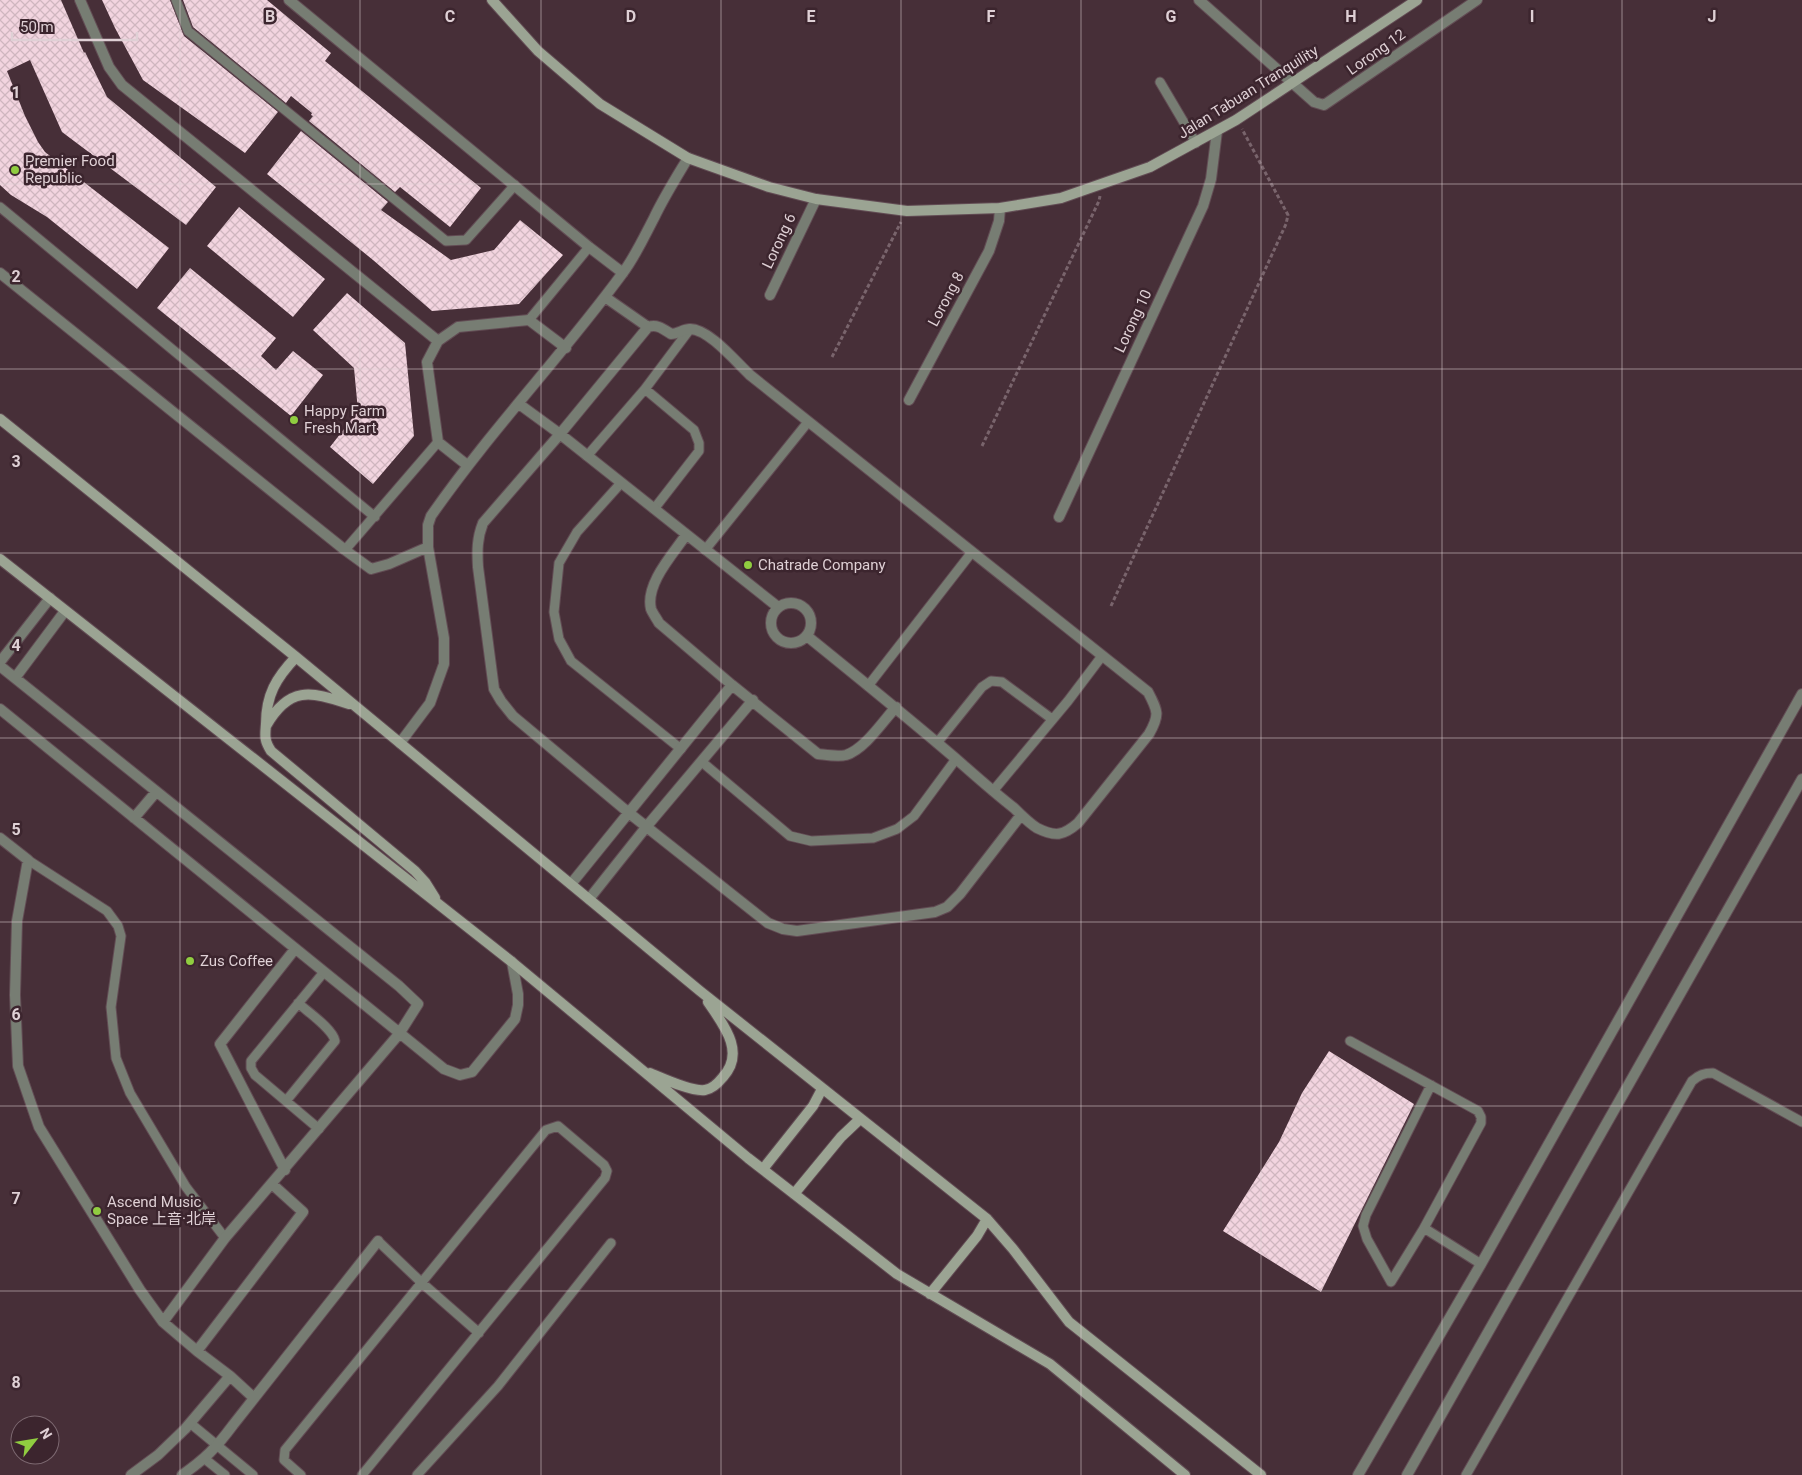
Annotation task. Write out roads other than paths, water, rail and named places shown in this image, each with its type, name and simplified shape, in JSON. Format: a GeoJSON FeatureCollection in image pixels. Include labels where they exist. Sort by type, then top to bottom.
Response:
{"type":"FeatureCollection","features":[{"type":"Feature","properties":{"kind":"street"},"geometry":{"type":"LineString","coordinates":[[80,0],[109,68],[122,85],[438,341]]}},
{"type":"Feature","properties":{"kind":"street"},"geometry":{"type":"LineString","coordinates":[[289,0],[623,273]]}},
{"type":"Feature","properties":{"kind":"street","name":"Jalan Tabuan Tranquility"},"geometry":{"type":"LineString","coordinates":[[492,0],[538,51],[600,104],[688,158],[769,187],[816,199],[907,211],[1000,208],[1061,198],[1150,167],[1236,120],[1417,0]]}},
{"type":"Feature","properties":{"kind":"street"},"geometry":{"type":"LineString","coordinates":[[1199,0],[1294,83]]}},
{"type":"Feature","properties":{"kind":"street","name":"Lorong 12"},"geometry":{"type":"LineString","coordinates":[[1294,83],[1314,102],[1324,106],[1477,0]]}},
{"type":"Feature","properties":{"kind":"street","name":"Lorong 10"},"geometry":{"type":"LineString","coordinates":[[1059,517],[1203,206],[1211,179],[1217,131]]}},
{"type":"Feature","properties":{"kind":"street"},"geometry":{"type":"LineString","coordinates":[[400,743],[430,703],[444,664],[444,638],[428,547],[428,525],[431,516],[467,465],[566,348],[623,273],[638,251],[654,216],[688,158]]}},
{"type":"Feature","properties":{"kind":"street","name":"Lorong 6"},"geometry":{"type":"LineString","coordinates":[[770,295],[816,199]]}},
{"type":"Feature","properties":{"kind":"street","name":"Lorong 8"},"geometry":{"type":"LineString","coordinates":[[910,400],[989,251],[999,221],[1000,208]]}},
{"type":"Feature","properties":{"kind":"street"},"geometry":{"type":"LineString","coordinates":[[0,273],[371,569],[428,547]]}},
{"type":"Feature","properties":{"kind":"street"},"geometry":{"type":"LineString","coordinates":[[605,297],[648,327]]}},
{"type":"Feature","properties":{"kind":"street"},"geometry":{"type":"LineString","coordinates":[[467,465],[438,442],[427,362],[438,341],[458,326],[529,320],[566,348]]}},
{"type":"Feature","properties":{"kind":"street"},"geometry":{"type":"LineString","coordinates":[[807,636],[896,707],[937,743],[956,759],[993,791],[1021,815],[1036,828],[1053,834],[1067,832],[1078,823],[1149,734],[1157,720],[1157,709],[1148,692],[808,422],[750,375],[713,340],[700,331],[690,329],[671,334],[654,325],[648,327],[560,434],[483,523],[478,534],[478,567],[494,689],[501,701],[513,716],[630,813],[768,923],[783,929],[797,930],[935,912],[947,907],[960,894],[1021,815]]}},
{"type":"Feature","properties":{"kind":"street"},"geometry":{"type":"LineString","coordinates":[[519,404],[560,434],[778,607]]}},
{"type":"Feature","properties":{"kind":"street"},"geometry":{"type":"LineString","coordinates":[[0,419],[296,657],[700,991],[987,1219],[1013,1249],[1069,1322],[1262,1475]]}},
{"type":"Feature","properties":{"kind":"street"},"geometry":{"type":"LineString","coordinates":[[686,535],[662,569],[650,592],[651,610],[659,623],[732,685],[818,754],[846,755],[865,743],[896,707]]}},
{"type":"Feature","properties":{"kind":"street"},"geometry":{"type":"LineString","coordinates":[[0,559],[438,903],[762,1169],[897,1274],[1050,1364],[1185,1475]]}},
{"type":"Feature","properties":{"kind":"street"},"geometry":{"type":"LineString","coordinates":[[0,662],[50,598]]}},
{"type":"Feature","properties":{"kind":"street"},"geometry":{"type":"LineString","coordinates":[[792,603],[805,609],[811,622],[807,636],[799,642],[789,644],[777,637],[771,629],[771,620],[778,607],[792,603]]}},
{"type":"Feature","properties":{"kind":"street"},"geometry":{"type":"LineString","coordinates":[[15,678],[65,611]]}},
{"type":"Feature","properties":{"kind":"street"},"geometry":{"type":"LineString","coordinates":[[296,657],[281,672],[266,706],[265,741],[270,751],[415,871],[425,882],[438,903]]}},
{"type":"Feature","properties":{"kind":"street"},"geometry":{"type":"LineString","coordinates":[[0,666],[417,1002],[417,1007],[400,1034],[225,1238],[163,1322]]}},
{"type":"Feature","properties":{"kind":"street"},"geometry":{"type":"LineString","coordinates":[[571,884],[732,685]]}},
{"type":"Feature","properties":{"kind":"street"},"geometry":{"type":"LineString","coordinates":[[266,726],[281,705],[295,696],[321,694],[356,707]]}},
{"type":"Feature","properties":{"kind":"street"},"geometry":{"type":"LineString","coordinates":[[1358,1475],[1481,1264],[1802,694]]}},
{"type":"Feature","properties":{"kind":"street"},"geometry":{"type":"LineString","coordinates":[[589,899],[647,826],[753,700]]}},
{"type":"Feature","properties":{"kind":"street"},"geometry":{"type":"LineString","coordinates":[[0,709],[444,1069],[460,1074],[472,1072],[515,1019],[518,994],[512,962]]}},
{"type":"Feature","properties":{"kind":"street"},"geometry":{"type":"LineString","coordinates":[[1407,1475],[1802,780]]}},
{"type":"Feature","properties":{"kind":"street"},"geometry":{"type":"LineString","coordinates":[[134,818],[156,792]]}},
{"type":"Feature","properties":{"kind":"street"},"geometry":{"type":"LineString","coordinates":[[0,838],[28,860],[17,921],[15,995],[18,1066],[39,1127],[140,1290],[163,1322],[230,1376],[254,1398]]}},
{"type":"Feature","properties":{"kind":"street"},"geometry":{"type":"LineString","coordinates":[[285,1170],[220,1044],[295,949]]}},
{"type":"Feature","properties":{"kind":"street"},"geometry":{"type":"LineString","coordinates":[[640,1069],[681,1086],[705,1090],[718,1083],[727,1073],[733,1062],[735,1051],[721,1021],[700,991]]}},
{"type":"Feature","properties":{"kind":"street"},"geometry":{"type":"LineString","coordinates":[[762,1169],[812,1106],[822,1089]]}},
{"type":"Feature","properties":{"kind":"street"},"geometry":{"type":"LineString","coordinates":[[794,1194],[841,1137],[860,1119]]}},
{"type":"Feature","properties":{"kind":"street"},"geometry":{"type":"LineString","coordinates":[[197,1351],[303,1212],[272,1184]]}},
{"type":"Feature","properties":{"kind":"street"},"geometry":{"type":"LineString","coordinates":[[930,1294],[977,1236],[987,1219]]}},
{"type":"Feature","properties":{"kind":"street"},"geometry":{"type":"LineString","coordinates":[[182,1475],[205,1459],[218,1446],[378,1241]]}},
{"type":"Feature","properties":{"kind":"street"},"geometry":{"type":"LineString","coordinates":[[131,1475],[158,1455],[190,1423],[230,1376]]}},
{"type":"Feature","properties":{"kind":"lane"},"geometry":{"type":"LineString","coordinates":[[176,0],[188,31],[446,241],[466,240],[514,185]]}},
{"type":"Feature","properties":{"kind":"lane"},"geometry":{"type":"LineString","coordinates":[[1160,82],[1196,143]]}},
{"type":"Feature","properties":{"kind":"lane"},"geometry":{"type":"LineString","coordinates":[[0,207],[375,517]]}},
{"type":"Feature","properties":{"kind":"lane"},"geometry":{"type":"LineString","coordinates":[[529,320],[589,247]]}},
{"type":"Feature","properties":{"kind":"lane"},"geometry":{"type":"LineString","coordinates":[[587,456],[644,389],[690,329]]}},
{"type":"Feature","properties":{"kind":"lane"},"geometry":{"type":"LineString","coordinates":[[644,389],[694,430],[699,443],[699,451],[654,509]]}},
{"type":"Feature","properties":{"kind":"lane"},"geometry":{"type":"LineString","coordinates":[[705,550],[808,422]]}},
{"type":"Feature","properties":{"kind":"lane"},"geometry":{"type":"LineString","coordinates":[[345,550],[438,442]]}},
{"type":"Feature","properties":{"kind":"lane"},"geometry":{"type":"LineString","coordinates":[[621,483],[577,532],[559,563],[554,612],[559,639],[571,661],[681,750]]}},
{"type":"Feature","properties":{"kind":"lane"},"geometry":{"type":"LineString","coordinates":[[868,686],[972,552]]}},
{"type":"Feature","properties":{"kind":"lane"},"geometry":{"type":"LineString","coordinates":[[993,791],[1068,701],[1102,656]]}},
{"type":"Feature","properties":{"kind":"lane"},"geometry":{"type":"LineString","coordinates":[[937,743],[982,687],[991,681],[1002,682],[1052,719]]}},
{"type":"Feature","properties":{"kind":"lane"},"geometry":{"type":"LineString","coordinates":[[702,762],[790,836],[812,841],[874,838],[897,829],[914,816],[956,759]]}},
{"type":"Feature","properties":{"kind":"lane"},"geometry":{"type":"LineString","coordinates":[[28,860],[107,911],[118,926],[121,936],[111,1007],[116,1058],[130,1092],[186,1187],[225,1238]]}},
{"type":"Feature","properties":{"kind":"lane"},"geometry":{"type":"LineString","coordinates":[[319,1129],[250,1068],[251,1061],[324,972]]}},
{"type":"Feature","properties":{"kind":"lane"},"geometry":{"type":"LineString","coordinates":[[286,1101],[335,1041],[334,1036],[328,1029],[298,1003]]}},
{"type":"Feature","properties":{"kind":"lane"},"geometry":{"type":"LineString","coordinates":[[1350,1041],[1431,1085],[1478,1111],[1481,1117],[1481,1123],[1424,1228],[1391,1282],[1367,1239],[1363,1226],[1366,1215],[1431,1085]]}},
{"type":"Feature","properties":{"kind":"lane"},"geometry":{"type":"LineString","coordinates":[[1466,1475],[1692,1080],[1705,1073],[1713,1074],[1802,1122]]}},
{"type":"Feature","properties":{"kind":"lane"},"geometry":{"type":"LineString","coordinates":[[301,1475],[284,1460],[285,1450],[546,1130],[558,1126],[604,1165],[607,1171],[605,1178],[362,1475]]}},
{"type":"Feature","properties":{"kind":"lane"},"geometry":{"type":"LineString","coordinates":[[1424,1228],[1481,1264]]}},
{"type":"Feature","properties":{"kind":"lane"},"geometry":{"type":"LineString","coordinates":[[378,1241],[479,1333]]}},
{"type":"Feature","properties":{"kind":"lane"},"geometry":{"type":"LineString","coordinates":[[417,1475],[498,1386],[611,1243]]}},
{"type":"Feature","properties":{"kind":"lane"},"geometry":{"type":"LineString","coordinates":[[190,1423],[253,1475]]}},
{"type":"Feature","properties":{"kind":"lane"},"geometry":{"type":"LineString","coordinates":[[205,1459],[225,1475]]}},
{"type":"Feature","properties":{"kind":"place","name":"Premier Food Republic"},"geometry":{"type":"Point","coordinates":[15,170]}},
{"type":"Feature","properties":{"kind":"place","name":"Happy Farm Fresh Mart"},"geometry":{"type":"Point","coordinates":[294,420]}},
{"type":"Feature","properties":{"kind":"place","name":"Chatrade Company"},"geometry":{"type":"Point","coordinates":[748,565]}},
{"type":"Feature","properties":{"kind":"place","name":"Zus Coffee"},"geometry":{"type":"Point","coordinates":[190,961]}},
{"type":"Feature","properties":{"kind":"place","name":"Ascend Music Space 上音·北岸"},"geometry":{"type":"Point","coordinates":[97,1211]}}]}
